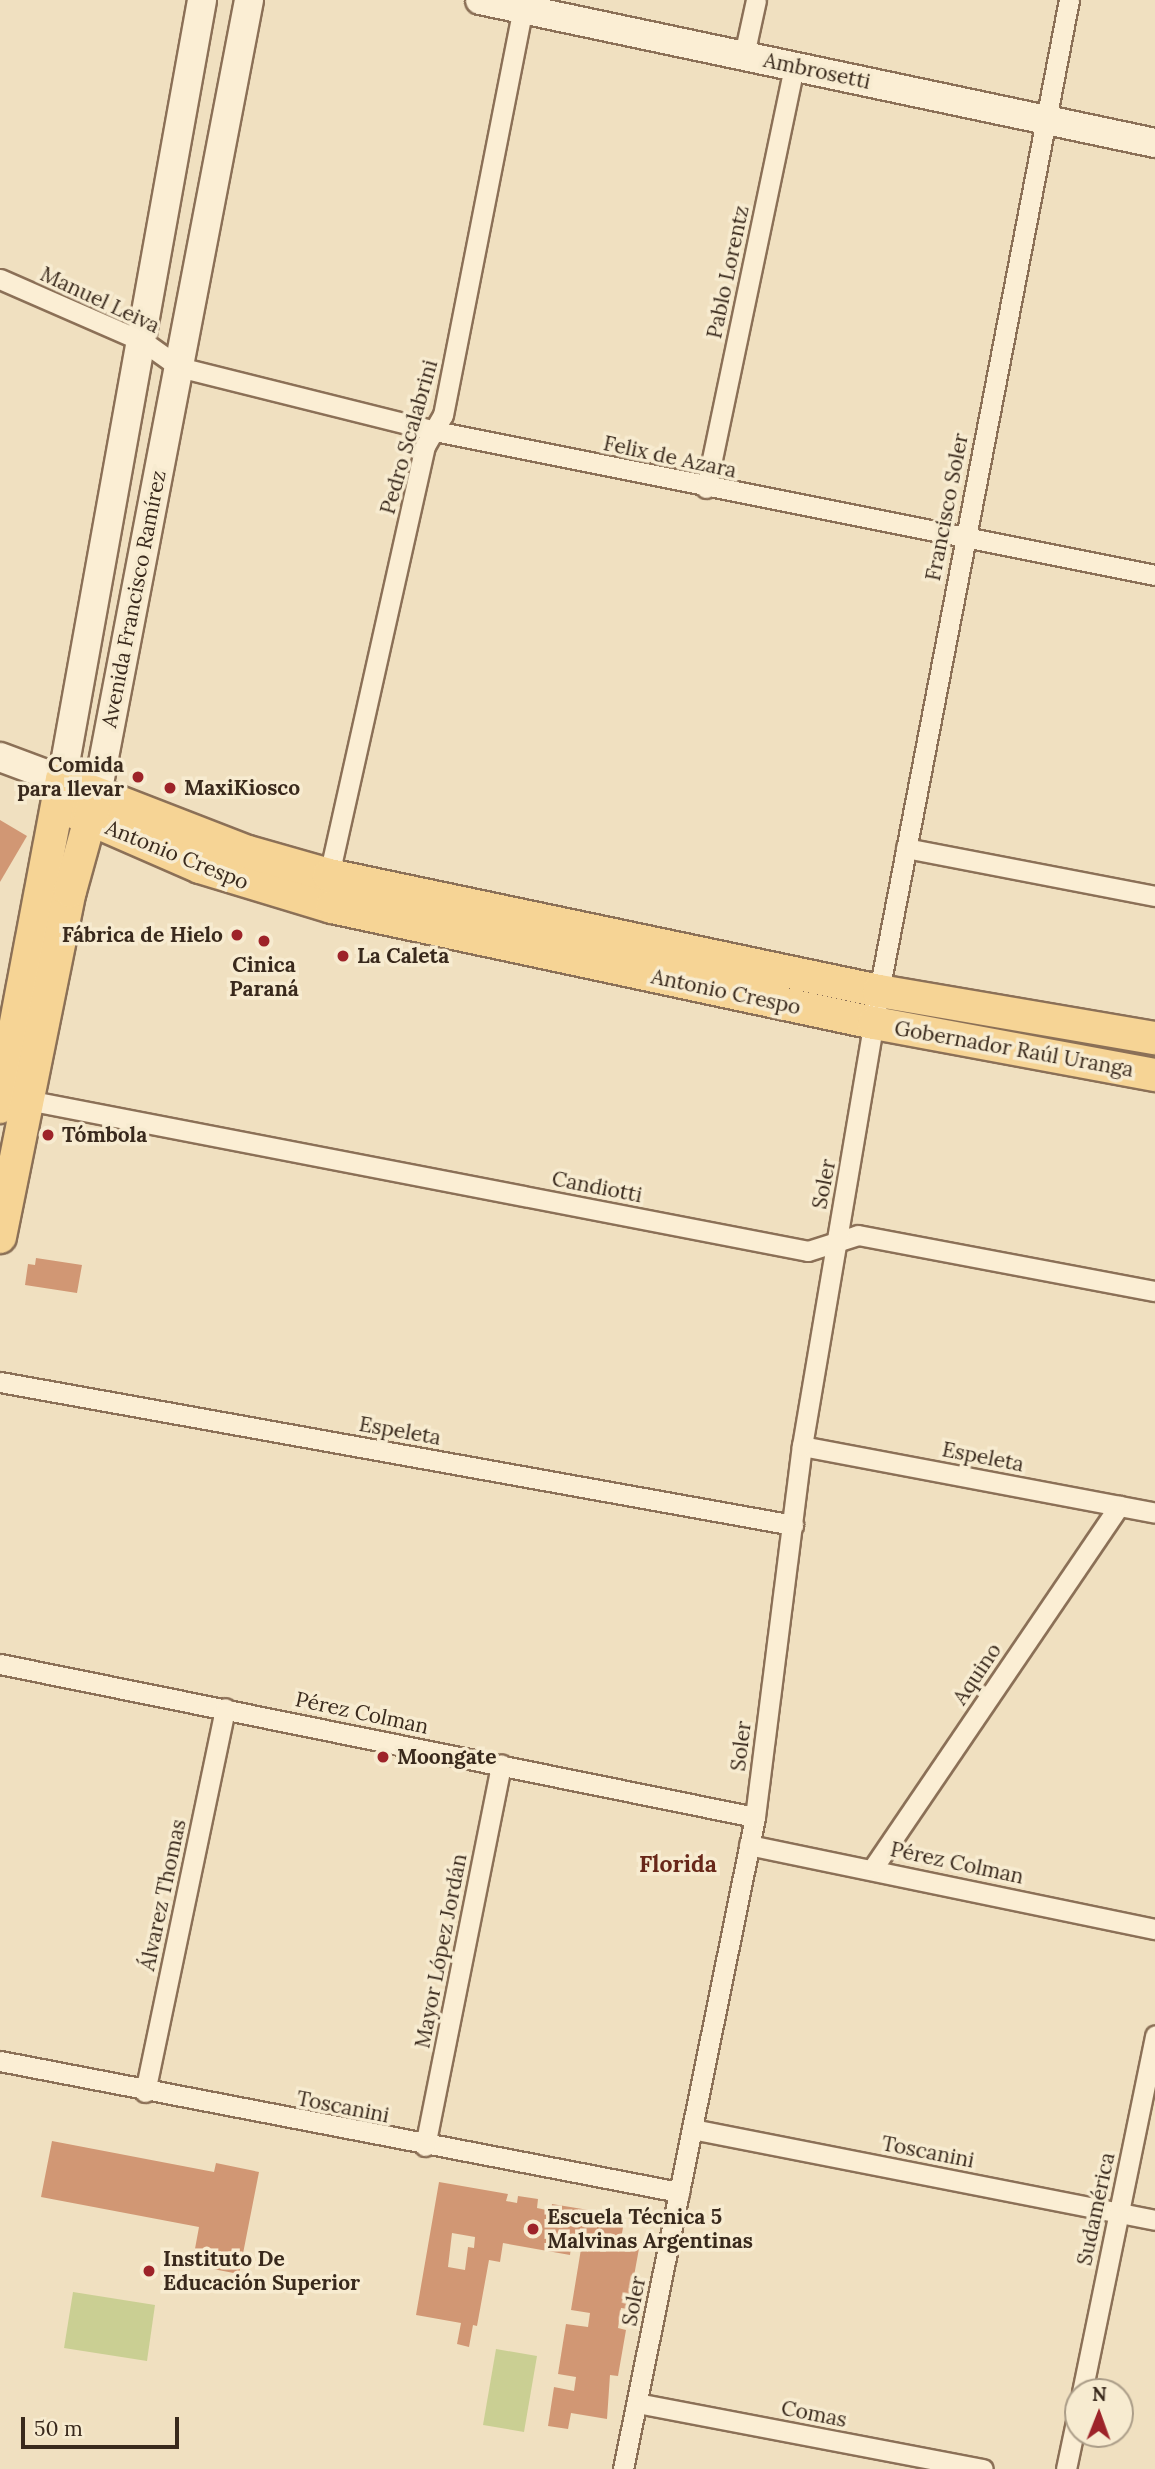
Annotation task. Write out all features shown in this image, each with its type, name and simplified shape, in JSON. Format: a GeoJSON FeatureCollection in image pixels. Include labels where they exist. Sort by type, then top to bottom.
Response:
{"type":"FeatureCollection","features":[{"type":"Feature","properties":{"kind":"main road","name":"Antonio Crespo"},"geometry":{"type":"LineString","coordinates":[[60,793],[93,807],[200,867],[320,904],[874,1023]]}},
{"type":"Feature","properties":{"kind":"main road","name":"Avenida Francisco Ramírez"},"geometry":{"type":"LineString","coordinates":[[0,1237],[14,1103],[60,793]]}},
{"type":"Feature","properties":{"kind":"main road","name":"Antonio Crespo"},"geometry":{"type":"LineString","coordinates":[[93,807],[329,875],[879,991]]}},
{"type":"Feature","properties":{"kind":"main road","name":"Avenida Francisco Ramírez"},"geometry":{"type":"LineString","coordinates":[[14,1103],[93,807]]}},
{"type":"Feature","properties":{"kind":"main road","name":"Gobernador Raúl Uranga"},"geometry":{"type":"LineString","coordinates":[[879,991],[1155,1038]]}},
{"type":"Feature","properties":{"kind":"main road","name":"Gobernador Raúl Uranga"},"geometry":{"type":"LineString","coordinates":[[874,1023],[1155,1075]]}},
{"type":"Feature","properties":{"kind":"street","name":"Avenida Francisco Ramírez"},"geometry":{"type":"LineString","coordinates":[[60,793],[144,342],[202,0]]}},
{"type":"Feature","properties":{"kind":"street","name":"Avenida Francisco Ramírez"},"geometry":{"type":"LineString","coordinates":[[93,807],[249,0]]}},
{"type":"Feature","properties":{"kind":"street"},"geometry":{"type":"LineString","coordinates":[[744,55],[756,0]]}},
{"type":"Feature","properties":{"kind":"street","name":"Francisco Soler"},"geometry":{"type":"LineString","coordinates":[[874,1023],[964,538],[1069,0]]}},
{"type":"Feature","properties":{"kind":"street","name":"Ambrosetti"},"geometry":{"type":"LineString","coordinates":[[489,1],[1155,143]]}},
{"type":"Feature","properties":{"kind":"street","name":"Pedro Scalabrini"},"geometry":{"type":"LineString","coordinates":[[329,875],[425,446],[443,415],[523,9]]}},
{"type":"Feature","properties":{"kind":"street","name":"Pablo Lorentz"},"geometry":{"type":"LineString","coordinates":[[706,488],[794,65]]}},
{"type":"Feature","properties":{"kind":"street","name":"Manuel Leiva"},"geometry":{"type":"LineString","coordinates":[[0,279],[144,342],[179,367]]}},
{"type":"Feature","properties":{"kind":"street","name":"Felix de Azara"},"geometry":{"type":"LineString","coordinates":[[179,367],[435,430],[706,488],[1155,575]]}},
{"type":"Feature","properties":{"kind":"street","name":"Antonio Crespo"},"geometry":{"type":"LineString","coordinates":[[0,757],[28,771],[60,793]]}},
{"type":"Feature","properties":{"kind":"street"},"geometry":{"type":"LineString","coordinates":[[906,848],[1154,895]]}},
{"type":"Feature","properties":{"kind":"street","name":"Soler"},"geometry":{"type":"LineString","coordinates":[[623,2469],[755,1817],[802,1446],[874,1023]]}},
{"type":"Feature","properties":{"kind":"street","name":"Candiotti"},"geometry":{"type":"LineString","coordinates":[[14,1103],[808,1251],[858,1235],[1155,1292]]}},
{"type":"Feature","properties":{"kind":"street","name":"Espeleta"},"geometry":{"type":"LineString","coordinates":[[0,1382],[793,1525]]}},
{"type":"Feature","properties":{"kind":"street","name":"Espeleta"},"geometry":{"type":"LineString","coordinates":[[802,1446],[1155,1513]]}},
{"type":"Feature","properties":{"kind":"street","name":"Aquino"},"geometry":{"type":"LineString","coordinates":[[873,1868],[1119,1506]]}},
{"type":"Feature","properties":{"kind":"street","name":"Pérez Colman"},"geometry":{"type":"LineString","coordinates":[[0,1664],[755,1817]]}},
{"type":"Feature","properties":{"kind":"street","name":"Álvarez Thomas"},"geometry":{"type":"LineString","coordinates":[[145,2092],[225,1708]]}},
{"type":"Feature","properties":{"kind":"street","name":"Mayor López Jordán"},"geometry":{"type":"LineString","coordinates":[[425,2146],[501,1765]]}},
{"type":"Feature","properties":{"kind":"street","name":"Pérez Colman"},"geometry":{"type":"LineString","coordinates":[[750,1845],[873,1868],[1155,1928]]}},
{"type":"Feature","properties":{"kind":"street","name":"Sudamérica"},"geometry":{"type":"LineString","coordinates":[[1085,2378],[1155,2035]]}},
{"type":"Feature","properties":{"kind":"street","name":"Toscanini"},"geometry":{"type":"LineString","coordinates":[[0,2061],[145,2092],[679,2192]]}},
{"type":"Feature","properties":{"kind":"street","name":"Toscanini"},"geometry":{"type":"LineString","coordinates":[[692,2129],[1155,2220]]}},
{"type":"Feature","properties":{"kind":"street","name":"Comas"},"geometry":{"type":"LineString","coordinates":[[636,2403],[984,2469]]}},
{"type":"Feature","properties":{"kind":"street"},"geometry":{"type":"LineString","coordinates":[[1066,2469],[1070,2448]]}},
{"type":"Feature","properties":{"kind":"green space"},"geometry":{"type":"Polygon","coordinates":[[[73,2292],[155,2305],[147,2361],[64,2348],[73,2292]]]}},
{"type":"Feature","properties":{"kind":"green space"},"geometry":{"type":"Polygon","coordinates":[[[496,2349],[537,2356],[524,2432],[483,2425],[496,2349]]]}},
{"type":"Feature","properties":{"kind":"building"},"geometry":{"type":"Polygon","coordinates":[[[0,820],[27,836],[0,882],[0,820]]]}},
{"type":"Feature","properties":{"kind":"building"},"geometry":{"type":"Polygon","coordinates":[[[36,1258],[82,1265],[77,1293],[25,1285],[28,1264],[35,1265],[36,1258]]]}},
{"type":"Feature","properties":{"kind":"building"},"geometry":{"type":"Polygon","coordinates":[[[52,2141],[214,2172],[216,2163],[259,2172],[239,2274],[192,2265],[199,2227],[41,2197],[52,2141]]]}},
{"type":"Feature","properties":{"kind":"building"},"geometry":{"type":"Polygon","coordinates":[[[439,2182],[508,2194],[506,2201],[517,2203],[518,2196],[538,2199],[537,2208],[551,2211],[552,2204],[625,2216],[621,2239],[640,2243],[628,2309],[621,2308],[618,2328],[626,2330],[618,2376],[610,2375],[607,2419],[571,2413],[568,2429],[548,2426],[554,2387],[574,2391],[576,2377],[558,2374],[566,2324],[588,2327],[590,2313],[571,2310],[581,2249],[571,2247],[570,2255],[503,2243],[500,2262],[489,2260],[477,2326],[473,2325],[469,2347],[457,2344],[461,2323],[416,2315],[439,2182]],[[452,2233],[448,2267],[465,2270],[468,2247],[474,2248],[475,2237],[452,2233]]]}},
{"type":"Feature","properties":{"kind":"place","name":"Comida para llevar"},"geometry":{"type":"Point","coordinates":[138,777]}},
{"type":"Feature","properties":{"kind":"place","name":"MaxiKiosco"},"geometry":{"type":"Point","coordinates":[170,788]}},
{"type":"Feature","properties":{"kind":"place","name":"Fábrica de Hielo"},"geometry":{"type":"Point","coordinates":[237,935]}},
{"type":"Feature","properties":{"kind":"place","name":"Cinica Paraná"},"geometry":{"type":"Point","coordinates":[264,941]}},
{"type":"Feature","properties":{"kind":"place","name":"La Caleta"},"geometry":{"type":"Point","coordinates":[343,956]}},
{"type":"Feature","properties":{"kind":"place","name":"Tómbola"},"geometry":{"type":"Point","coordinates":[48,1135]}},
{"type":"Feature","properties":{"kind":"place","name":"Moongate"},"geometry":{"type":"Point","coordinates":[383,1757]}},
{"type":"Feature","properties":{"kind":"place","name":"Escuela Técnica 5 Malvinas Argentinas"},"geometry":{"type":"Point","coordinates":[533,2229]}},
{"type":"Feature","properties":{"kind":"place","name":"Instituto De Educación Superior"},"geometry":{"type":"Point","coordinates":[149,2271]}},
{"type":"Feature","properties":{"kind":"district","name":"Florida"},"geometry":{"type":"Point","coordinates":[678,1864]}}]}
